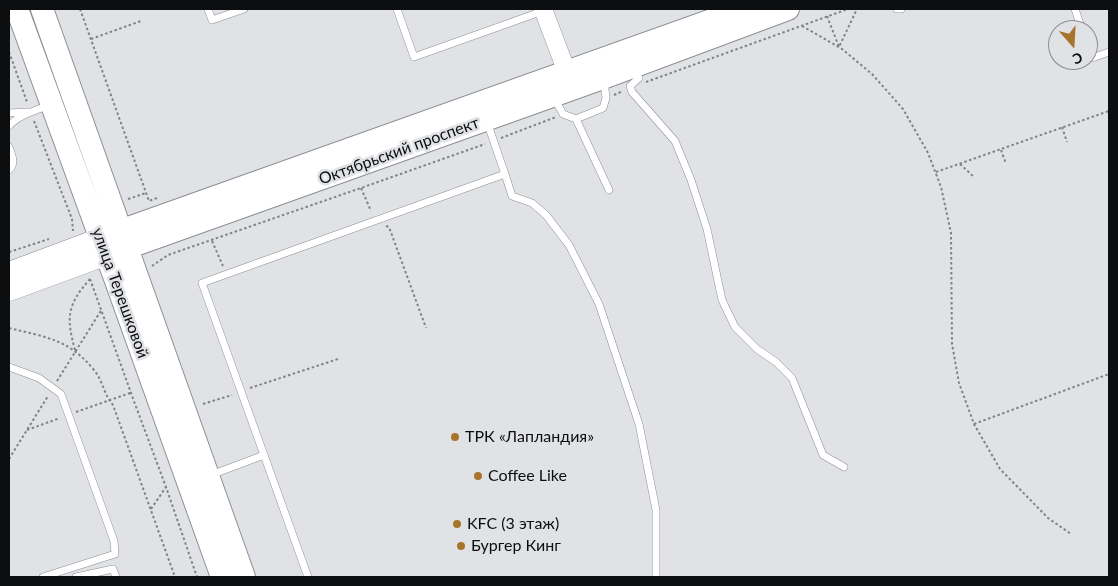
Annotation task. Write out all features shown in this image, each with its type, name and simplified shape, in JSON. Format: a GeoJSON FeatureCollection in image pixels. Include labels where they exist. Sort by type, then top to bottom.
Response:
{"type":"FeatureCollection","features":[{"type":"Feature","properties":{"kind":"main road","name":"улица Терешковой"},"geometry":{"type":"LineString","coordinates":[[16,9],[52,105],[114,243],[207,477],[244,577]]}},
{"type":"Feature","properties":{"kind":"main road","name":"улица Терешковой"},"geometry":{"type":"LineString","coordinates":[[42,9],[114,243],[222,577]]}},
{"type":"Feature","properties":{"kind":"main road","name":"Октябрьский проспект"},"geometry":{"type":"LineString","coordinates":[[9,272],[114,243],[484,111],[564,86],[743,9]]}},
{"type":"Feature","properties":{"kind":"main road","name":"Октябрьский проспект"},"geometry":{"type":"LineString","coordinates":[[564,86],[627,79],[795,17]]}},
{"type":"Feature","properties":{"kind":"main road","name":"Октябрьский проспект"},"geometry":{"type":"LineString","coordinates":[[9,291],[114,243]]}},
{"type":"Feature","properties":{"kind":"street"},"geometry":{"type":"LineString","coordinates":[[543,10],[564,86]]}},
{"type":"Feature","properties":{"kind":"lane"},"geometry":{"type":"LineString","coordinates":[[208,9],[212,20],[244,9]]}},
{"type":"Feature","properties":{"kind":"lane"},"geometry":{"type":"LineString","coordinates":[[397,9],[414,57],[543,10]]}},
{"type":"Feature","properties":{"kind":"lane"},"geometry":{"type":"LineString","coordinates":[[564,86],[563,114],[576,119],[603,108],[606,98],[627,79],[632,92],[675,141],[691,180],[707,229],[722,300],[734,327],[792,378],[824,455],[844,467]]}},
{"type":"Feature","properties":{"kind":"lane"},"geometry":{"type":"LineString","coordinates":[[9,126],[12,122],[31,112],[52,105]]}},
{"type":"Feature","properties":{"kind":"lane"},"geometry":{"type":"LineString","coordinates":[[484,111],[512,196],[532,203],[546,216],[569,245],[599,304],[639,424],[656,510],[656,577]]}},
{"type":"Feature","properties":{"kind":"lane"},"geometry":{"type":"LineString","coordinates":[[9,113],[31,112]]}},
{"type":"Feature","properties":{"kind":"lane"},"geometry":{"type":"LineString","coordinates":[[576,119],[609,190]]}},
{"type":"Feature","properties":{"kind":"lane"},"geometry":{"type":"LineString","coordinates":[[9,147],[13,159],[9,170]]}},
{"type":"Feature","properties":{"kind":"lane"},"geometry":{"type":"LineString","coordinates":[[308,577],[202,283],[505,174]]}},
{"type":"Feature","properties":{"kind":"lane"},"geometry":{"type":"LineString","coordinates":[[9,367],[39,378],[61,394],[114,541],[115,554],[43,577]]}},
{"type":"Feature","properties":{"kind":"lane"},"geometry":{"type":"LineString","coordinates":[[207,477],[264,455]]}},
{"type":"Feature","properties":{"kind":"lane"},"geometry":{"type":"LineString","coordinates":[[76,577],[113,569],[116,577]]}},
{"type":"Feature","properties":{"kind":"path"},"geometry":{"type":"LineString","coordinates":[[80,9],[149,201]]}},
{"type":"Feature","properties":{"kind":"path"},"geometry":{"type":"LineString","coordinates":[[627,79],[795,17],[827,16],[848,9]]}},
{"type":"Feature","properties":{"kind":"path"},"geometry":{"type":"LineString","coordinates":[[839,47],[857,9]]}},
{"type":"Feature","properties":{"kind":"path"},"geometry":{"type":"LineString","coordinates":[[827,16],[839,47]]}},
{"type":"Feature","properties":{"kind":"path"},"geometry":{"type":"LineString","coordinates":[[795,17],[839,47],[872,74],[902,109],[928,153],[941,187],[951,232],[952,344],[959,383],[974,424],[1000,469],[1048,518],[1071,534]]}},
{"type":"Feature","properties":{"kind":"path"},"geometry":{"type":"LineString","coordinates":[[91,39],[141,21]]}},
{"type":"Feature","properties":{"kind":"path"},"geometry":{"type":"LineString","coordinates":[[9,52],[72,219],[73,231]]}},
{"type":"Feature","properties":{"kind":"path"},"geometry":{"type":"LineString","coordinates":[[936,172],[1109,111]]}},
{"type":"Feature","properties":{"kind":"path"},"geometry":{"type":"LineString","coordinates":[[1062,127],[1067,142]]}},
{"type":"Feature","properties":{"kind":"path"},"geometry":{"type":"LineString","coordinates":[[1000,149],[1006,164]]}},
{"type":"Feature","properties":{"kind":"path"},"geometry":{"type":"LineString","coordinates":[[959,164],[973,176]]}},
{"type":"Feature","properties":{"kind":"path"},"geometry":{"type":"LineString","coordinates":[[361,188],[375,220],[390,227],[426,328]]}},
{"type":"Feature","properties":{"kind":"path"},"geometry":{"type":"LineString","coordinates":[[126,200],[146,193]]}},
{"type":"Feature","properties":{"kind":"path"},"geometry":{"type":"LineString","coordinates":[[146,270],[168,255],[347,193]]}},
{"type":"Feature","properties":{"kind":"path"},"geometry":{"type":"LineString","coordinates":[[9,252],[55,237]]}},
{"type":"Feature","properties":{"kind":"path"},"geometry":{"type":"LineString","coordinates":[[212,241],[226,274]]}},
{"type":"Feature","properties":{"kind":"path"},"geometry":{"type":"LineString","coordinates":[[75,351],[71,336],[69,314],[78,293],[90,279],[130,393],[166,486],[197,577]]}},
{"type":"Feature","properties":{"kind":"path"},"geometry":{"type":"LineString","coordinates":[[9,328],[62,342],[75,351],[96,372],[113,405],[175,577]]}},
{"type":"Feature","properties":{"kind":"path"},"geometry":{"type":"LineString","coordinates":[[204,404],[338,359]]}},
{"type":"Feature","properties":{"kind":"path"},"geometry":{"type":"LineString","coordinates":[[974,424],[1109,374]]}},
{"type":"Feature","properties":{"kind":"path"},"geometry":{"type":"LineString","coordinates":[[27,430],[130,393]]}},
{"type":"Feature","properties":{"kind":"path"},"geometry":{"type":"LineString","coordinates":[[150,510],[166,486]]}},
{"type":"Feature","properties":{"kind":"place","name":"ТРК «Лапландия»"},"geometry":{"type":"Point","coordinates":[455,437]}},
{"type":"Feature","properties":{"kind":"place","name":"Coffee Like"},"geometry":{"type":"Point","coordinates":[478,476]}},
{"type":"Feature","properties":{"kind":"place","name":"KFC (3 этаж)"},"geometry":{"type":"Point","coordinates":[457,524]}},
{"type":"Feature","properties":{"kind":"place","name":"Бургер Кинг"},"geometry":{"type":"Point","coordinates":[461,546]}}]}
